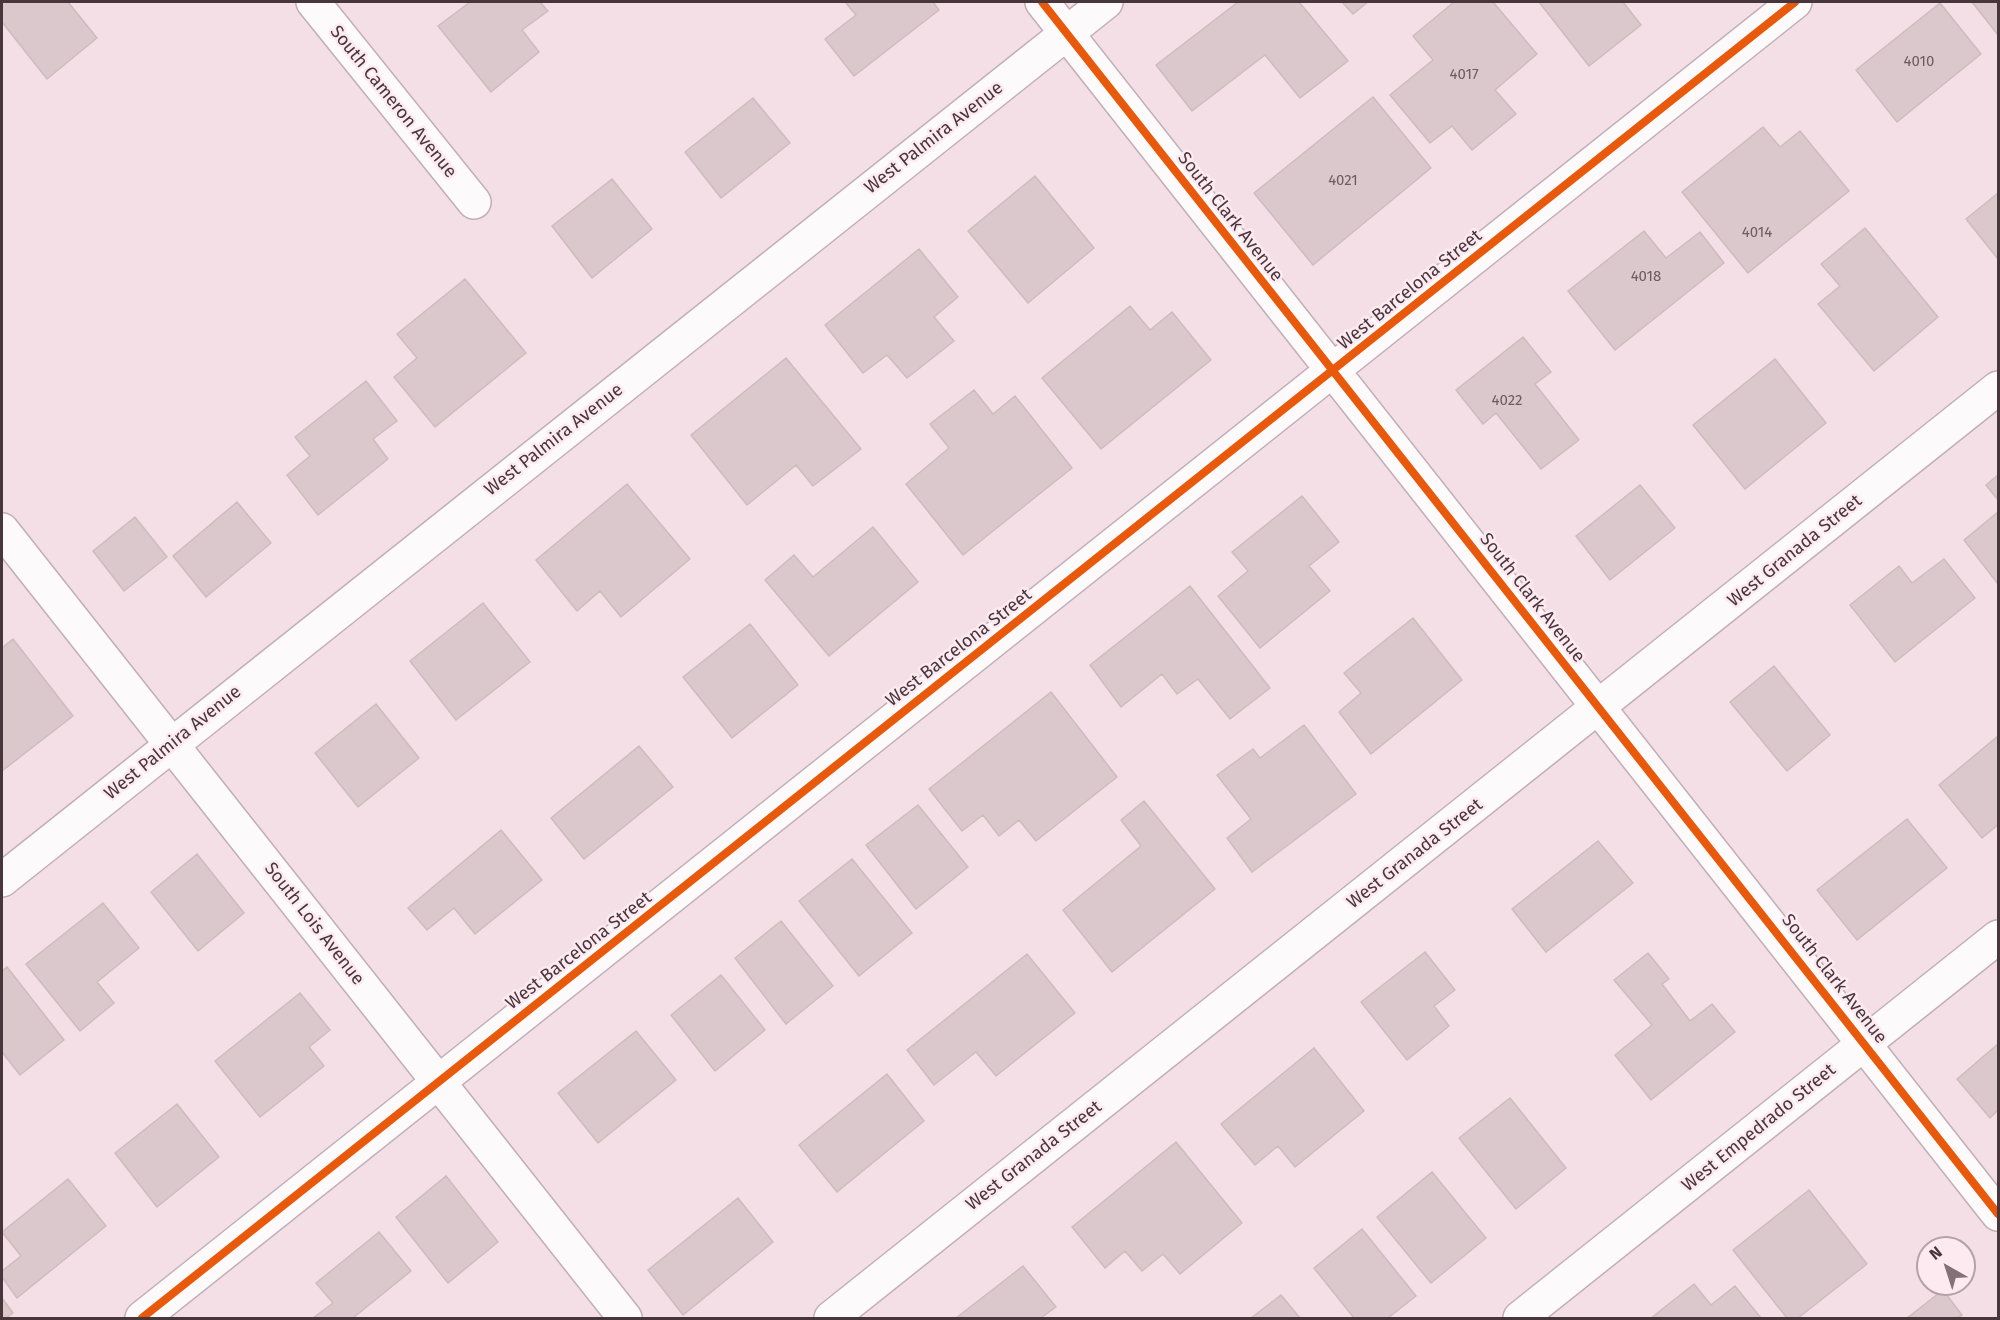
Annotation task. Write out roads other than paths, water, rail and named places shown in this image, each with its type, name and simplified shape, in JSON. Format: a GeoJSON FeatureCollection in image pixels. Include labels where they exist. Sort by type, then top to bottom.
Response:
{"type":"FeatureCollection","features":[{"type":"Feature","properties":{"kind":"street","name":"South Cameron Avenue"},"geometry":{"type":"LineString","coordinates":[[313,2],[474,202]]}},
{"type":"Feature","properties":{"kind":"street","name":"South Clark Avenue"},"geometry":{"type":"LineString","coordinates":[[1042,2],[1998,1214]]}},
{"type":"Feature","properties":{"kind":"street","name":"West Palmira Avenue"},"geometry":{"type":"LineString","coordinates":[[2,880],[1106,2]]}},
{"type":"Feature","properties":{"kind":"street","name":"West Barcelona Street"},"geometry":{"type":"LineString","coordinates":[[142,1318],[1795,2]]}},
{"type":"Feature","properties":{"kind":"street","name":"West Granada Street"},"geometry":{"type":"LineString","coordinates":[[831,1318],[1998,388]]}},
{"type":"Feature","properties":{"kind":"street","name":"South Lois Avenue"},"geometry":{"type":"LineString","coordinates":[[2,530],[625,1318]]}},
{"type":"Feature","properties":{"kind":"street","name":"West Empedrado Street"},"geometry":{"type":"LineString","coordinates":[[1520,1318],[1998,937]]}}]}
